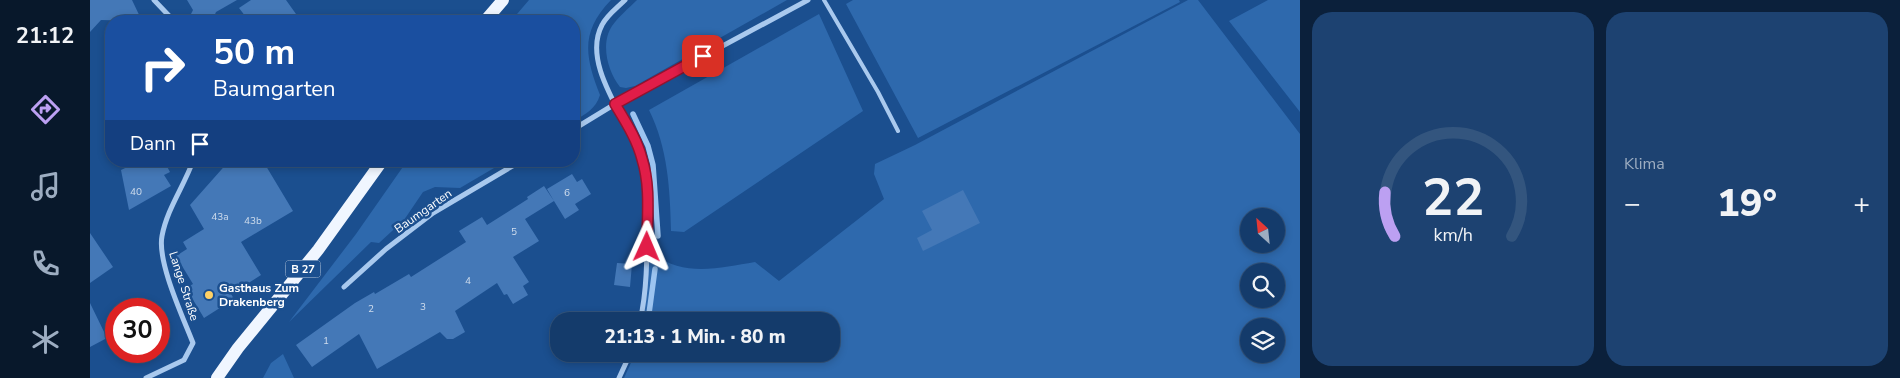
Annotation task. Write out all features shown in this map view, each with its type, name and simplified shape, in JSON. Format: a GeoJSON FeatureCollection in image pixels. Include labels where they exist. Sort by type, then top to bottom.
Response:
{"type":"FeatureCollection","features":[{"type":"Feature","properties":{"kind":"main road"},"geometry":{"type":"LineString","coordinates":[[490,15],[503,0]]}},
{"type":"Feature","properties":{"kind":"main road","name":"B 27"},"geometry":{"type":"LineString","coordinates":[[217,378],[238,348],[318,250],[378,167]]}},
{"type":"Feature","properties":{"kind":"street"},"geometry":{"type":"LineString","coordinates":[[154,0],[168,15]]}},
{"type":"Feature","properties":{"kind":"street"},"geometry":{"type":"LineString","coordinates":[[624,0],[605,21],[598,38],[598,59],[606,86],[642,157],[648,190],[644,289],[641,312]]}},
{"type":"Feature","properties":{"kind":"street"},"geometry":{"type":"LineString","coordinates":[[580,125],[615,104],[808,0]]}},
{"type":"Feature","properties":{"kind":"street","name":"Lange Straße"},"geometry":{"type":"LineString","coordinates":[[146,378],[184,360],[192,343],[166,270],[161,238],[168,217],[190,167]]}},
{"type":"Feature","properties":{"kind":"street","name":"Baumgarten"},"geometry":{"type":"LineString","coordinates":[[344,287],[386,249],[433,213],[511,167]]}},
{"type":"Feature","properties":{"kind":"street"},"geometry":{"type":"LineString","coordinates":[[620,378],[627,362]]}},
{"type":"Feature","properties":{"kind":"lane"},"geometry":{"type":"LineString","coordinates":[[824,0],[878,92],[898,132]]}},
{"type":"Feature","properties":{"kind":"shaded area"},"geometry":{"type":"Polygon","coordinates":[[[529,0],[611,0],[594,23],[588,45],[591,69],[600,95],[593,108],[580,117],[580,15],[516,15],[529,0]]]}},
{"type":"Feature","properties":{"kind":"shaded area"},"geometry":{"type":"Polygon","coordinates":[[[637,0],[787,0],[635,86],[626,88],[620,87],[612,74],[607,58],[606,41],[614,23],[637,0]]]}},
{"type":"Feature","properties":{"kind":"shaded area"},"geometry":{"type":"Polygon","coordinates":[[[853,0],[1179,0],[1180,2],[918,138],[846,4],[853,0]]]}},
{"type":"Feature","properties":{"kind":"shaded area"},"geometry":{"type":"Polygon","coordinates":[[[1188,0],[1198,0],[1300,134],[1300,378],[624,378],[631,362],[840,362],[840,312],[644,312],[650,251],[674,265],[687,268],[728,267],[755,262],[779,281],[884,199],[874,174],[875,164],[915,145],[1188,0]]]}},
{"type":"Feature","properties":{"kind":"shaded area"},"geometry":{"type":"Polygon","coordinates":[[[1268,0],[1300,0],[1300,112],[1229,21],[1268,0]]]}},
{"type":"Feature","properties":{"kind":"shaded area"},"geometry":{"type":"Polygon","coordinates":[[[819,14],[863,111],[684,232],[671,231],[667,169],[660,139],[649,110],[819,14]]]}},
{"type":"Feature","properties":{"kind":"shaded area"},"geometry":{"type":"Polygon","coordinates":[[[403,167],[496,167],[460,188],[435,187],[423,192],[404,220],[379,243],[371,242],[289,322],[356,234],[403,167]]]}},
{"type":"Feature","properties":{"kind":"shaded area"},"geometry":{"type":"Polygon","coordinates":[[[283,354],[294,378],[263,378],[271,363],[283,354]]]}},
{"type":"Feature","properties":{"kind":"building"},"geometry":{"type":"Polygon","coordinates":[[[90,0],[132,0],[139,15],[105,15],[105,20],[101,20],[90,32],[90,0]]]}},
{"type":"Feature","properties":{"kind":"building"},"geometry":{"type":"Polygon","coordinates":[[[187,0],[237,0],[216,12],[215,15],[192,15],[193,10],[187,0]]]}},
{"type":"Feature","properties":{"kind":"building"},"geometry":{"type":"Polygon","coordinates":[[[251,0],[286,0],[297,15],[244,15],[239,8],[251,0]]]}},
{"type":"Feature","properties":{"kind":"building"},"geometry":{"type":"Polygon","coordinates":[[[127,167],[167,167],[170,172],[164,175],[171,186],[129,210],[121,170],[127,167]]]}},
{"type":"Feature","properties":{"kind":"building"},"geometry":{"type":"Polygon","coordinates":[[[224,167],[267,167],[293,211],[241,242],[261,275],[231,294],[234,299],[204,318],[186,288],[193,284],[176,256],[187,249],[183,242],[204,229],[190,205],[224,167]]]}},
{"type":"Feature","properties":{"kind":"building"},"geometry":{"type":"Polygon","coordinates":[[[572,174],[577,182],[582,179],[591,194],[575,204],[579,210],[565,219],[547,189],[572,174]]]}},
{"type":"Feature","properties":{"kind":"building"},"geometry":{"type":"Polygon","coordinates":[[[544,186],[554,201],[525,219],[539,241],[513,257],[529,282],[523,286],[528,295],[513,304],[507,294],[504,295],[497,283],[455,311],[465,332],[453,339],[447,339],[440,332],[377,369],[359,334],[312,367],[296,345],[355,303],[374,292],[375,294],[409,274],[411,277],[466,242],[459,231],[482,217],[487,225],[528,199],[527,197],[544,186]]]}},
{"type":"Feature","properties":{"kind":"building"},"geometry":{"type":"Polygon","coordinates":[[[963,190],[980,223],[923,251],[917,238],[932,230],[922,211],[963,190]]]}},
{"type":"Feature","properties":{"kind":"building"},"geometry":{"type":"Polygon","coordinates":[[[90,233],[113,267],[90,283],[90,233]]]}},
{"type":"Feature","properties":{"kind":"building"},"geometry":{"type":"Polygon","coordinates":[[[617,263],[632,264],[630,287],[614,285],[617,263]]]}},
{"type":"Feature","properties":{"kind":"building"},"geometry":{"type":"Polygon","coordinates":[[[90,303],[105,334],[105,339],[90,347],[90,303]]]}},
{"type":"Feature","properties":{"kind":"waterway"},"geometry":{"type":"LineString","coordinates":[[633,114],[648,146],[653,165],[658,236]]}},
{"type":"Feature","properties":{"kind":"waterway"},"geometry":{"type":"LineString","coordinates":[[649,312],[655,269]]}},
{"type":"Feature","properties":{"kind":"place","name":"Gasthaus Zum Drakenberg"},"geometry":{"type":"Point","coordinates":[209,295]}},
{"type":"Feature","properties":{"kind":"route"},"geometry":{"type":"LineString","coordinates":[[647,247],[648,190],[646,173],[642,157],[633,136],[615,104],[703,56]]}}]}
